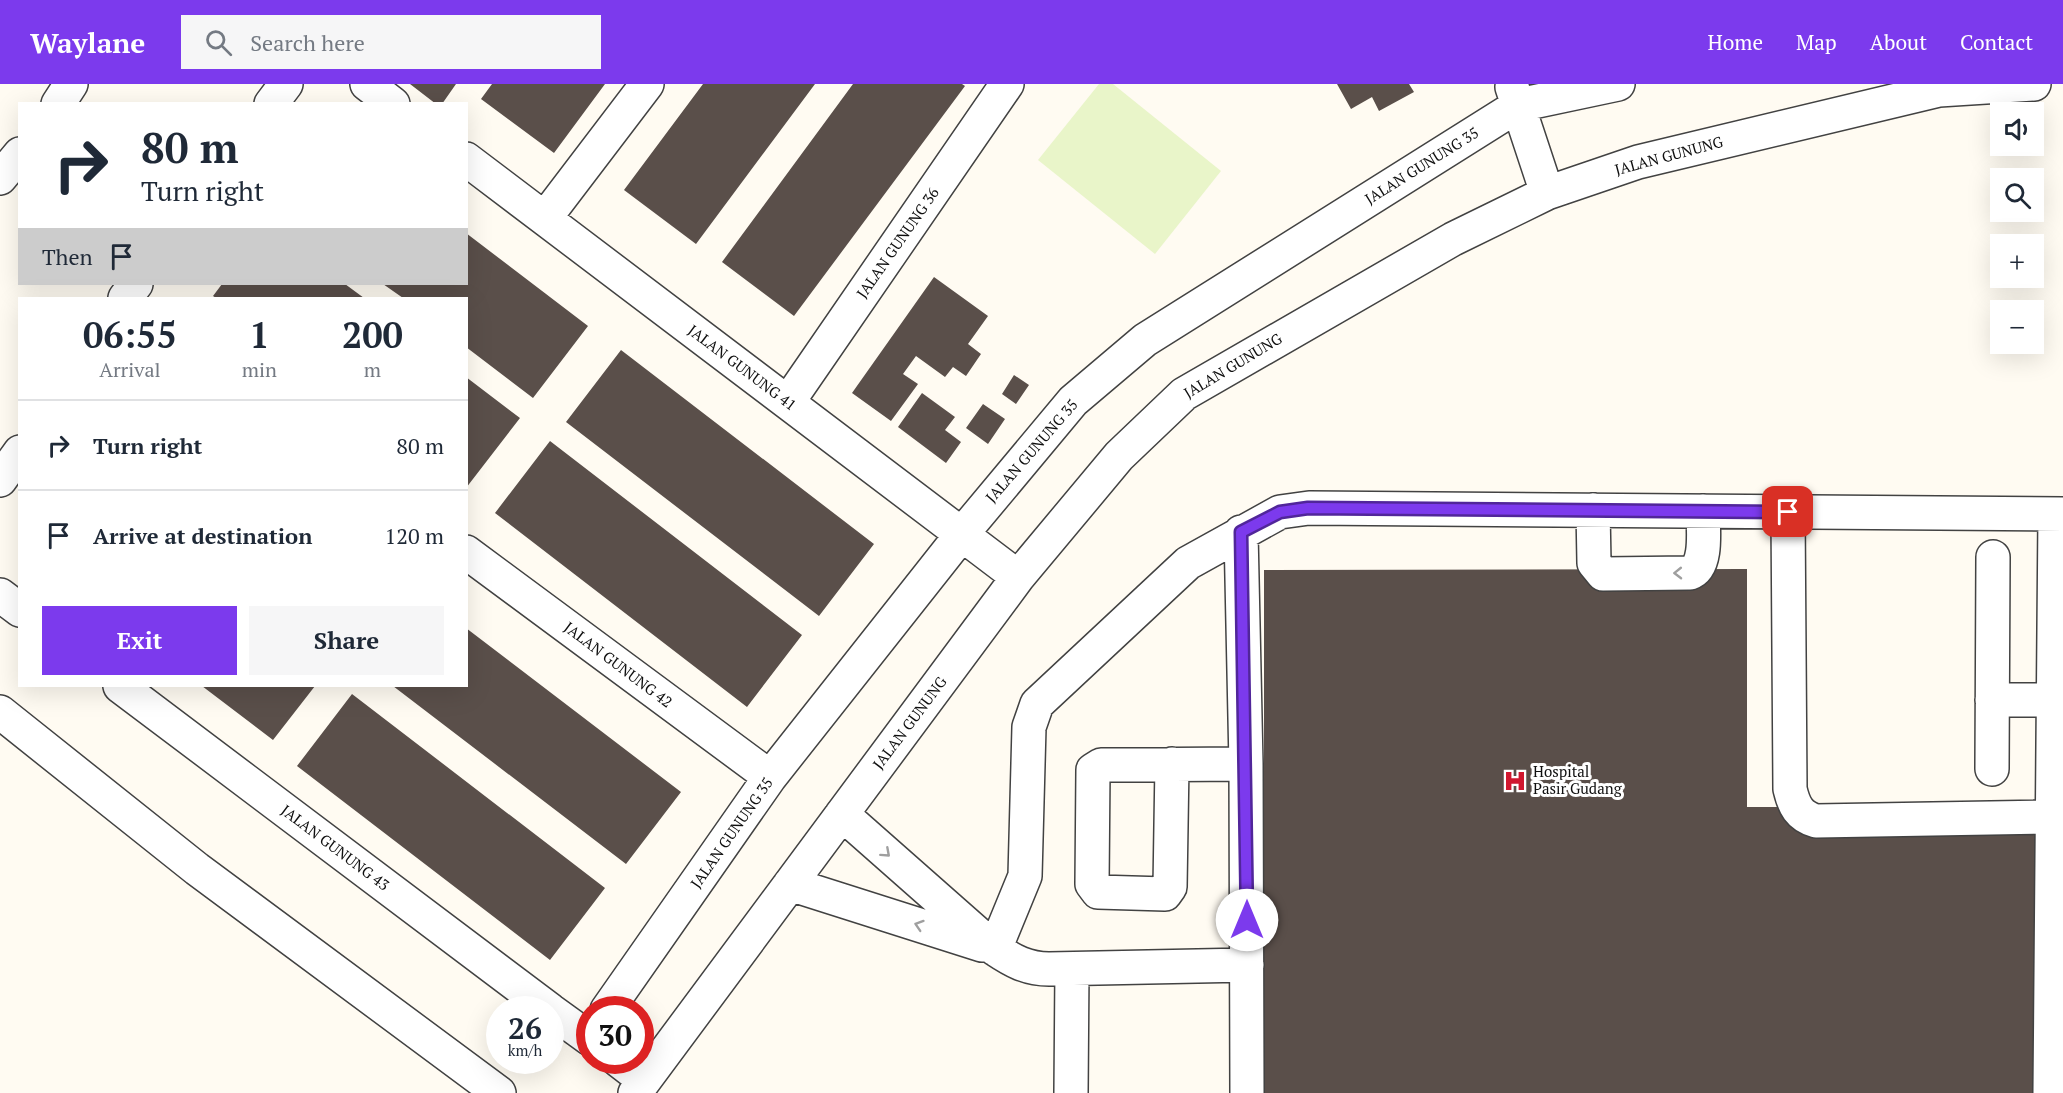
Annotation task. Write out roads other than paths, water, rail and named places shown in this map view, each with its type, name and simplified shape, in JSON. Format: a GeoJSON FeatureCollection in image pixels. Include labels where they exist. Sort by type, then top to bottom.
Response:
{"type":"FeatureCollection","features":[{"type":"Feature","properties":{"kind":"street"},"geometry":{"type":"LineString","coordinates":[[59,102],[71,84]]}},
{"type":"Feature","properties":{"kind":"street"},"geometry":{"type":"LineString","coordinates":[[273,102],[286,84]]}},
{"type":"Feature","properties":{"kind":"street"},"geometry":{"type":"LineString","coordinates":[[367,84],[390,102]]}},
{"type":"Feature","properties":{"kind":"street"},"geometry":{"type":"LineString","coordinates":[[545,218],[647,84]]}},
{"type":"Feature","properties":{"kind":"street","name":"JALAN GUNUNG 36"},"geometry":{"type":"LineString","coordinates":[[788,402],[1007,84]]}},
{"type":"Feature","properties":{"kind":"street","name":"JALAN GUNUNG 35"},"geometry":{"type":"LineString","coordinates":[[617,996],[770,777],[962,534],[1073,401],[1145,340],[1515,94],[1618,84]]}},
{"type":"Feature","properties":{"kind":"street","name":"JALAN GUNUNG"},"geometry":{"type":"LineString","coordinates":[[640,1087],[1018,577],[1119,456],[1184,394],[1453,239],[1547,193],[1638,162],[1939,90],[2034,84]]}},
{"type":"Feature","properties":{"kind":"street"},"geometry":{"type":"LineString","coordinates":[[1515,94],[1547,193]]}},
{"type":"Feature","properties":{"kind":"street"},"geometry":{"type":"LineString","coordinates":[[0,178],[18,156]]}},
{"type":"Feature","properties":{"kind":"street","name":"JALAN GUNUNG 41"},"geometry":{"type":"LineString","coordinates":[[468,160],[1018,577]]}},
{"type":"Feature","properties":{"kind":"street"},"geometry":{"type":"LineString","coordinates":[[126,297],[135,285]]}},
{"type":"Feature","properties":{"kind":"street"},"geometry":{"type":"LineString","coordinates":[[0,480],[18,455]]}},
{"type":"Feature","properties":{"kind":"street"},"geometry":{"type":"LineString","coordinates":[[995,950],[1025,876],[1029,727],[1037,704],[1188,563],[1280,512],[1308,508],[2059,514],[2054,700],[2050,1093]]}},
{"type":"Feature","properties":{"kind":"street"},"geometry":{"type":"LineString","coordinates":[[1593,510],[1594,563],[1603,574],[1690,573],[1696,571],[1701,562],[1703,511]]}},
{"type":"Feature","properties":{"kind":"street"},"geometry":{"type":"LineString","coordinates":[[1788,512],[1790,789],[1797,808],[1806,818],[1816,821],[2053,817]]}},
{"type":"Feature","properties":{"kind":"street"},"geometry":{"type":"LineString","coordinates":[[1241,532],[1246,764],[1247,1093]]}},
{"type":"Feature","properties":{"kind":"street","name":"JALAN GUNUNG 42"},"geometry":{"type":"LineString","coordinates":[[468,553],[770,777]]}},
{"type":"Feature","properties":{"kind":"street"},"geometry":{"type":"LineString","coordinates":[[1992,769],[1993,557]]}},
{"type":"Feature","properties":{"kind":"street"},"geometry":{"type":"LineString","coordinates":[[0,596],[18,609]]}},
{"type":"Feature","properties":{"kind":"street","name":"JALAN GUNUNG 43"},"geometry":{"type":"LineString","coordinates":[[121,687],[531,996]]}},
{"type":"Feature","properties":{"kind":"street"},"geometry":{"type":"LineString","coordinates":[[1992,700],[2054,700]]}},
{"type":"Feature","properties":{"kind":"street"},"geometry":{"type":"LineString","coordinates":[[0,712],[198,869],[499,1093]]}},
{"type":"Feature","properties":{"kind":"street"},"geometry":{"type":"LineString","coordinates":[[1172,764],[1246,764]]}},
{"type":"Feature","properties":{"kind":"street"},"geometry":{"type":"LineString","coordinates":[[842,814],[995,950],[1016,963],[1033,969],[1247,965]]}},
{"type":"Feature","properties":{"kind":"street"},"geometry":{"type":"LineString","coordinates":[[790,884],[995,950]]}},
{"type":"Feature","properties":{"kind":"street"},"geometry":{"type":"LineString","coordinates":[[1071,1093],[1072,969]]}},
{"type":"Feature","properties":{"kind":"street"},"geometry":{"type":"LineString","coordinates":[[629,1074],[640,1087]]}},
{"type":"Feature","properties":{"kind":"place","name":"Hospital Pasir Gudang"},"geometry":{"type":"Point","coordinates":[1515,781]}}]}
